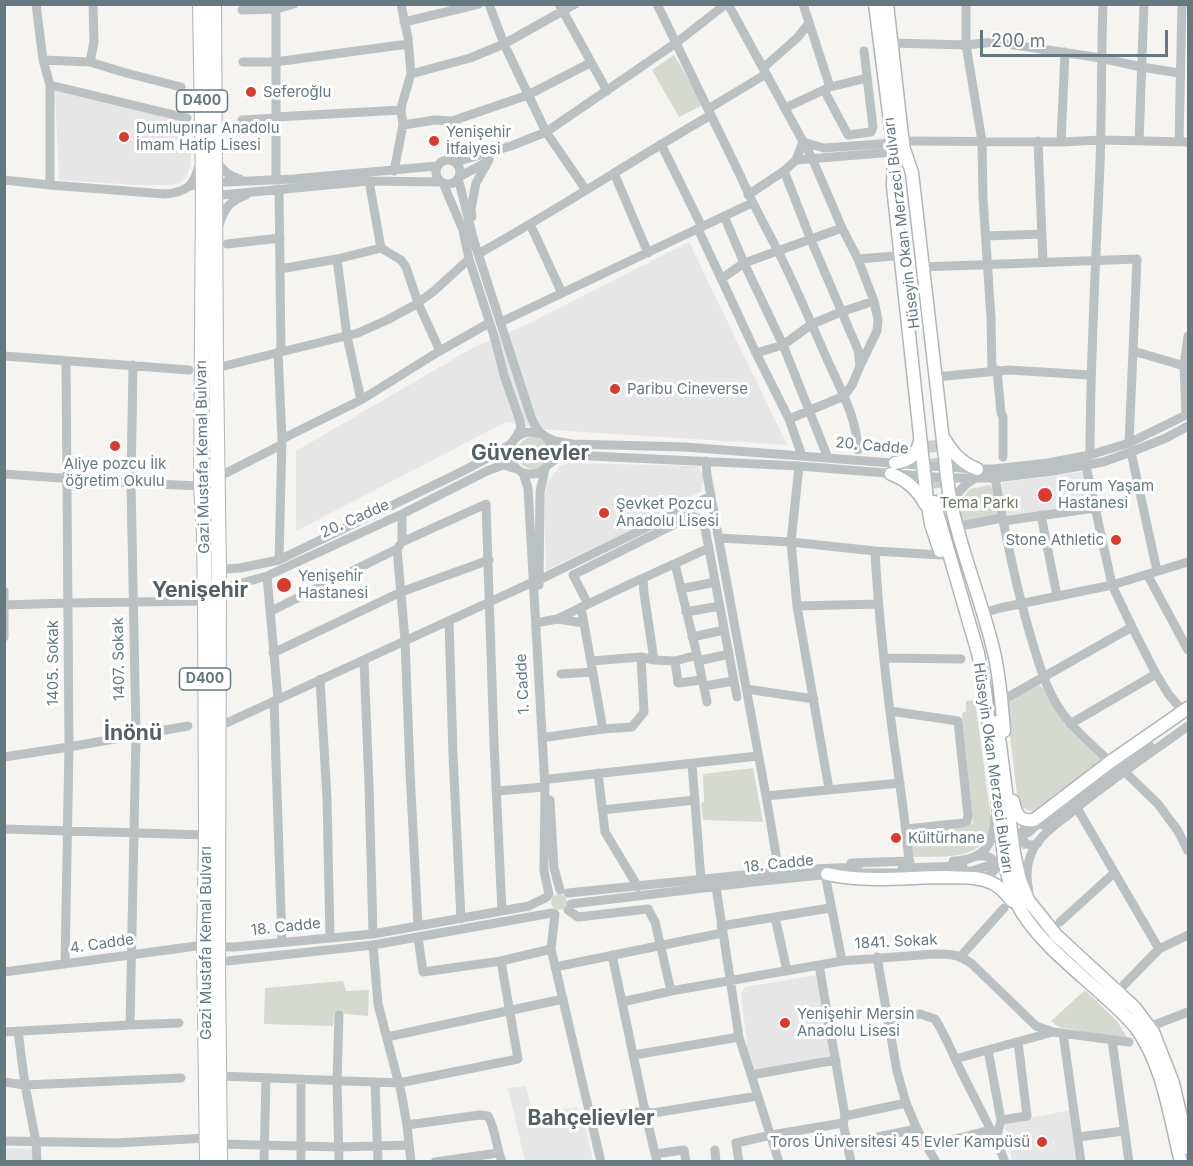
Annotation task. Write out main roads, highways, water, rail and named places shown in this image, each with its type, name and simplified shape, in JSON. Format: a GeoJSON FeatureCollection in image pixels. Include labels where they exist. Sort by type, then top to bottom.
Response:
{"type":"FeatureCollection","features":[{"type":"Feature","properties":{"kind":"highway","name":"Gazi Mustafa Kemal Bulvarı"},"geometry":{"type":"LineString","coordinates":[[200,4],[209,157]]}},
{"type":"Feature","properties":{"kind":"highway","name":"Gazi Mustafa Kemal Bulvarı"},"geometry":{"type":"LineString","coordinates":[[214,4],[209,157],[205,189],[201,486],[205,601],[204,945],[214,1141],[220,1161]]}},
{"type":"Feature","properties":{"kind":"highway","name":"Gazi Mustafa Kemal Bulvarı"},"geometry":{"type":"LineString","coordinates":[[205,189],[221,240],[216,368],[220,726],[220,1076],[214,1141],[207,1161]]}},
{"type":"Feature","properties":{"kind":"main road","name":"Hüseyin Okan Merzeci Bulvarı"},"geometry":{"type":"LineString","coordinates":[[875,4],[920,312],[932,439]]}},
{"type":"Feature","properties":{"kind":"main road","name":"Hüseyin Okan Merzeci Bulvarı"},"geometry":{"type":"LineString","coordinates":[[887,4],[892,43],[897,147]]}},
{"type":"Feature","properties":{"kind":"main road"},"geometry":{"type":"LineString","coordinates":[[897,147],[912,173],[934,377],[932,439],[924,471],[941,501],[983,613],[995,657],[1005,742],[1001,788]]}},
{"type":"Feature","properties":{"kind":"main road"},"geometry":{"type":"LineString","coordinates":[[929,515],[941,501],[946,472],[932,439]]}},
{"type":"Feature","properties":{"kind":"main road"},"geometry":{"type":"LineString","coordinates":[[978,473],[953,453],[946,443],[932,439],[919,446],[908,460],[893,468],[924,501],[970,649],[984,741],[1001,788],[1011,794],[1018,817],[1022,820],[1034,820],[1110,762],[1187,713]]}},
{"type":"Feature","properties":{"kind":"main road","name":"Hüseyin Okan Merzeci Bulvarı"},"geometry":{"type":"LineString","coordinates":[[941,501],[978,653],[1001,788],[1020,880],[1028,900],[1042,918],[1135,1008],[1153,1032],[1173,1083],[1188,1148]]}},
{"type":"Feature","properties":{"kind":"main road","name":"Hüseyin Okan Merzeci Bulvarı"},"geometry":{"type":"LineString","coordinates":[[941,501],[988,663],[1001,788],[1004,858],[1013,896],[1022,913],[1045,941],[1135,1027],[1154,1061],[1181,1161]]}},
{"type":"Feature","properties":{"kind":"main road"},"geometry":{"type":"LineString","coordinates":[[826,874],[862,879],[977,878],[1003,889],[1022,913]]}},
{"type":"Feature","properties":{"kind":"tunnel"},"geometry":{"type":"LineString","coordinates":[[936,440],[943,501]]}},
{"type":"Feature","properties":{"kind":"tunnel"},"geometry":{"type":"LineString","coordinates":[[927,441],[934,502]]}},
{"type":"Feature","properties":{"kind":"tunnel"},"geometry":{"type":"LineString","coordinates":[[1011,856],[1030,837]]}},
{"type":"Feature","properties":{"kind":"place","name":"Seferoğlu"},"geometry":{"type":"Point","coordinates":[251,92]}},
{"type":"Feature","properties":{"kind":"place","name":"Dumlupınar Anadolu İmam Hatip Lisesi"},"geometry":{"type":"Point","coordinates":[124,137]}},
{"type":"Feature","properties":{"kind":"place","name":"Yenişehir İtfaiyesi"},"geometry":{"type":"Point","coordinates":[434,141]}},
{"type":"Feature","properties":{"kind":"place","name":"Paribu Cineverse"},"geometry":{"type":"Point","coordinates":[615,389]}},
{"type":"Feature","properties":{"kind":"place","name":"Aliye pozcu İlk öğretim Okulu"},"geometry":{"type":"Point","coordinates":[115,446]}},
{"type":"Feature","properties":{"kind":"place","name":"Forum Yaşam Hastanesi"},"geometry":{"type":"Point","coordinates":[1045,495]}},
{"type":"Feature","properties":{"kind":"place","name":"Şevket Pozcu Anadolu Lisesi"},"geometry":{"type":"Point","coordinates":[604,513]}},
{"type":"Feature","properties":{"kind":"place","name":"Stone Athletic"},"geometry":{"type":"Point","coordinates":[1116,540]}},
{"type":"Feature","properties":{"kind":"place","name":"Yenişehir Hastanesi"},"geometry":{"type":"Point","coordinates":[284,585]}},
{"type":"Feature","properties":{"kind":"place","name":"Kültürhane"},"geometry":{"type":"Point","coordinates":[896,838]}},
{"type":"Feature","properties":{"kind":"place","name":"Yenişehir Mersin Anadolu Lisesi"},"geometry":{"type":"Point","coordinates":[785,1023]}},
{"type":"Feature","properties":{"kind":"place","name":"Toros Üniversitesi 45 Evler Kampüsü"},"geometry":{"type":"Point","coordinates":[1042,1142]}},
{"type":"Feature","properties":{"kind":"district","name":"Güvenevler"},"geometry":{"type":"Point","coordinates":[530,454]}},
{"type":"Feature","properties":{"kind":"district","name":"Yenişehir"},"geometry":{"type":"Point","coordinates":[200,591]}},
{"type":"Feature","properties":{"kind":"district","name":"İnönü"},"geometry":{"type":"Point","coordinates":[133,734]}},
{"type":"Feature","properties":{"kind":"district","name":"Bahçelievler"},"geometry":{"type":"Point","coordinates":[591,1119]}},
{"type":"Feature","properties":{"kind":"park label","name":"Tema Parkı"},"geometry":{"type":"Point","coordinates":[979,503]}}]}
